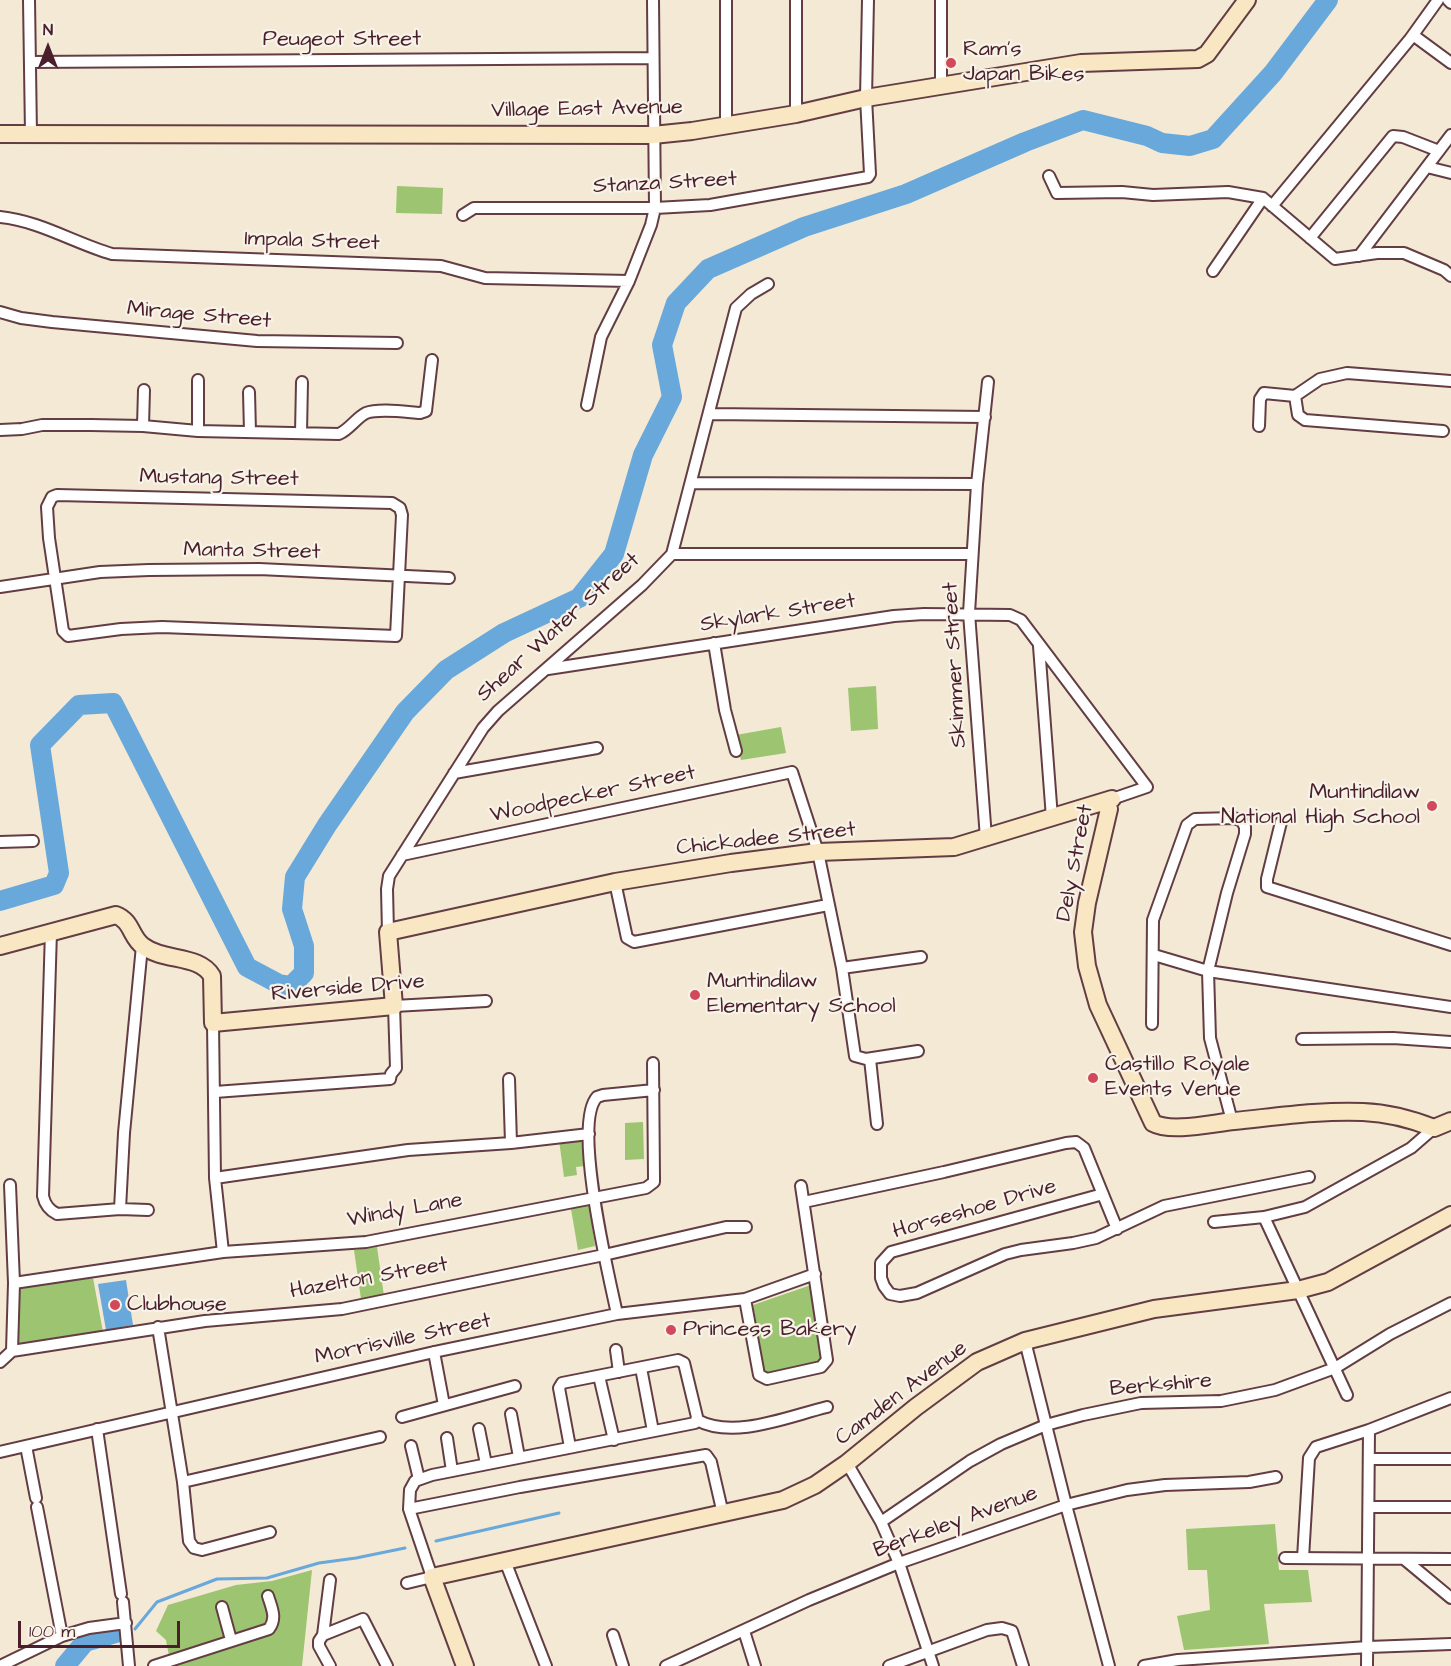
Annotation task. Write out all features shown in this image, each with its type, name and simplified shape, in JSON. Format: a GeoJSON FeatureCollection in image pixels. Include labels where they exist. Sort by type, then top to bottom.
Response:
{"type":"FeatureCollection","features":[{"type":"Feature","properties":{"kind":"street"},"geometry":{"type":"LineString","coordinates":[[29,0],[31,134]]}},
{"type":"Feature","properties":{"kind":"street"},"geometry":{"type":"LineString","coordinates":[[587,405],[601,337],[629,281],[651,225],[655,208],[653,0]]}},
{"type":"Feature","properties":{"kind":"street"},"geometry":{"type":"LineString","coordinates":[[726,0],[726,125]]}},
{"type":"Feature","properties":{"kind":"street"},"geometry":{"type":"LineString","coordinates":[[796,0],[796,114]]}},
{"type":"Feature","properties":{"kind":"street"},"geometry":{"type":"LineString","coordinates":[[866,98],[868,0]]}},
{"type":"Feature","properties":{"kind":"street"},"geometry":{"type":"LineString","coordinates":[[940,0],[941,85]]}},
{"type":"Feature","properties":{"kind":"street","name":"Village East Avenue"},"geometry":{"type":"LineString","coordinates":[[0,134],[653,135],[796,114],[866,98],[1081,63],[1197,59],[1207,54],[1247,0]]}},
{"type":"Feature","properties":{"kind":"street"},"geometry":{"type":"LineString","coordinates":[[1212,272],[1268,202],[1413,35],[1438,0]]}},
{"type":"Feature","properties":{"kind":"street"},"geometry":{"type":"LineString","coordinates":[[1413,35],[1451,63]]}},
{"type":"Feature","properties":{"kind":"street","name":"Peugeot Street"},"geometry":{"type":"LineString","coordinates":[[30,62],[653,58]]}},
{"type":"Feature","properties":{"kind":"street","name":"Stanza Street"},"geometry":{"type":"LineString","coordinates":[[463,215],[474,208],[655,208],[710,205],[870,176],[866,98]]}},
{"type":"Feature","properties":{"kind":"street"},"geometry":{"type":"LineString","coordinates":[[1359,256],[1451,135]]}},
{"type":"Feature","properties":{"kind":"street"},"geometry":{"type":"LineString","coordinates":[[1310,238],[1393,136],[1403,137],[1439,151]]}},
{"type":"Feature","properties":{"kind":"street"},"geometry":{"type":"LineString","coordinates":[[1427,167],[1451,173]]}},
{"type":"Feature","properties":{"kind":"street"},"geometry":{"type":"LineString","coordinates":[[1049,176],[1057,193],[1122,192],[1153,195],[1228,192],[1268,202],[1335,260],[1377,253],[1404,253],[1444,270],[1451,276]]}},
{"type":"Feature","properties":{"kind":"street","name":"Impala Street"},"geometry":{"type":"LineString","coordinates":[[0,218],[17,219],[36,225],[95,250],[112,254],[441,266],[485,278],[629,281]]}},
{"type":"Feature","properties":{"kind":"street","name":"Shear Water Street"},"geometry":{"type":"LineString","coordinates":[[215,1092],[390,1079],[396,1068],[388,932],[389,876],[483,728],[498,711],[642,585],[672,554],[736,308],[751,294],[768,284]]}},
{"type":"Feature","properties":{"kind":"street","name":"Mirage Street"},"geometry":{"type":"LineString","coordinates":[[0,312],[21,318],[52,322],[257,341],[324,344],[397,343]]}},
{"type":"Feature","properties":{"kind":"street"},"geometry":{"type":"LineString","coordinates":[[0,430],[42,425],[143,426],[198,431],[339,434],[366,413],[426,411],[432,360]]}},
{"type":"Feature","properties":{"kind":"street"},"geometry":{"type":"LineString","coordinates":[[1259,426],[1260,399],[1264,393],[1296,396],[1320,379],[1347,374],[1451,381]]}},
{"type":"Feature","properties":{"kind":"street"},"geometry":{"type":"LineString","coordinates":[[198,380],[198,431]]}},
{"type":"Feature","properties":{"kind":"street"},"geometry":{"type":"LineString","coordinates":[[301,434],[302,382]]}},
{"type":"Feature","properties":{"kind":"street","name":"Skimmer Street"},"geometry":{"type":"LineString","coordinates":[[986,838],[969,614],[977,484],[988,382]]}},
{"type":"Feature","properties":{"kind":"street"},"geometry":{"type":"LineString","coordinates":[[143,426],[144,390]]}},
{"type":"Feature","properties":{"kind":"street"},"geometry":{"type":"LineString","coordinates":[[249,392],[250,432]]}},
{"type":"Feature","properties":{"kind":"street"},"geometry":{"type":"LineString","coordinates":[[1296,396],[1296,411],[1305,420],[1443,431]]}},
{"type":"Feature","properties":{"kind":"street"},"geometry":{"type":"LineString","coordinates":[[710,414],[985,417]]}},
{"type":"Feature","properties":{"kind":"street"},"geometry":{"type":"LineString","coordinates":[[690,483],[977,484]]}},
{"type":"Feature","properties":{"kind":"street","name":"Mustang Street"},"geometry":{"type":"LineString","coordinates":[[57,495],[394,498],[402,515],[399,576],[396,636],[162,627],[121,629],[68,636],[63,631],[49,538],[47,507],[52,497],[57,495]]}},
{"type":"Feature","properties":{"kind":"street"},"geometry":{"type":"LineString","coordinates":[[672,554],[972,554]]}},
{"type":"Feature","properties":{"kind":"street","name":"Manta Street"},"geometry":{"type":"LineString","coordinates":[[0,587],[100,573],[160,570],[259,569],[450,578]]}},
{"type":"Feature","properties":{"kind":"street","name":"Skylark Street"},"geometry":{"type":"LineString","coordinates":[[548,669],[894,616],[924,614],[1016,617],[1021,620],[1039,646]]}},
{"type":"Feature","properties":{"kind":"street"},"geometry":{"type":"LineString","coordinates":[[714,643],[725,710],[736,751]]}},
{"type":"Feature","properties":{"kind":"street"},"geometry":{"type":"LineString","coordinates":[[1039,646],[1052,818]]}},
{"type":"Feature","properties":{"kind":"street","name":"Chickadee Street"},"geometry":{"type":"LineString","coordinates":[[388,932],[615,882],[731,863],[818,852],[954,847],[1052,818],[1110,804],[1147,787],[1039,646]]}},
{"type":"Feature","properties":{"kind":"street"},"geometry":{"type":"LineString","coordinates":[[454,773],[597,748]]}},
{"type":"Feature","properties":{"kind":"street","name":"Woodpecker Street"},"geometry":{"type":"LineString","coordinates":[[402,855],[792,772],[818,852]]}},
{"type":"Feature","properties":{"kind":"street","name":"Dely Street"},"geometry":{"type":"LineString","coordinates":[[1110,804],[1094,870],[1083,932],[1087,966],[1098,1005],[1153,1123],[1163,1127],[1194,1126],[1232,1121],[1363,1112],[1407,1118],[1434,1128]]}},
{"type":"Feature","properties":{"kind":"street"},"geometry":{"type":"LineString","coordinates":[[1152,1024],[1153,920],[1186,825],[1196,819],[1234,818],[1242,821],[1245,834],[1227,893],[1208,970],[1210,1038],[1232,1121]]}},
{"type":"Feature","properties":{"kind":"street"},"geometry":{"type":"LineString","coordinates":[[1281,822],[1267,887],[1451,945]]}},
{"type":"Feature","properties":{"kind":"street"},"geometry":{"type":"LineString","coordinates":[[0,842],[33,841]]}},
{"type":"Feature","properties":{"kind":"street"},"geometry":{"type":"LineString","coordinates":[[818,852],[842,968],[854,1053],[858,1058],[870,1059],[918,1051]]}},
{"type":"Feature","properties":{"kind":"street"},"geometry":{"type":"LineString","coordinates":[[615,882],[627,938],[633,942],[828,905]]}},
{"type":"Feature","properties":{"kind":"street"},"geometry":{"type":"LineString","coordinates":[[0,946],[116,915],[127,920],[142,946],[165,957],[195,962],[209,971],[212,976],[215,1178],[223,1251]]}},
{"type":"Feature","properties":{"kind":"street"},"geometry":{"type":"LineString","coordinates":[[51,931],[43,1196],[45,1204],[57,1214],[120,1209],[148,1210]]}},
{"type":"Feature","properties":{"kind":"street"},"geometry":{"type":"LineString","coordinates":[[120,1209],[124,1133],[142,946]]}},
{"type":"Feature","properties":{"kind":"street"},"geometry":{"type":"LineString","coordinates":[[1154,955],[1208,970],[1451,1007]]}},
{"type":"Feature","properties":{"kind":"street"},"geometry":{"type":"LineString","coordinates":[[842,968],[921,957]]}},
{"type":"Feature","properties":{"kind":"street","name":"Riverside Drive"},"geometry":{"type":"LineString","coordinates":[[213,1023],[394,1006],[486,1001]]}},
{"type":"Feature","properties":{"kind":"street"},"geometry":{"type":"LineString","coordinates":[[1302,1039],[1393,1038],[1451,1042]]}},
{"type":"Feature","properties":{"kind":"street"},"geometry":{"type":"LineString","coordinates":[[870,1059],[877,1124]]}},
{"type":"Feature","properties":{"kind":"street"},"geometry":{"type":"LineString","coordinates":[[617,1314],[593,1198],[589,1134],[591,1106],[597,1096],[654,1090],[653,1063]]}},
{"type":"Feature","properties":{"kind":"street"},"geometry":{"type":"LineString","coordinates":[[509,1079],[511,1143]]}},
{"type":"Feature","properties":{"kind":"street","name":"Windy Lane"},"geometry":{"type":"LineString","coordinates":[[14,1283],[223,1251],[366,1242],[646,1188],[654,1182],[654,1090]]}},
{"type":"Feature","properties":{"kind":"street"},"geometry":{"type":"LineString","coordinates":[[1214,1222],[1264,1217],[1305,1207],[1410,1148],[1434,1128],[1451,1121]]}},
{"type":"Feature","properties":{"kind":"street"},"geometry":{"type":"LineString","coordinates":[[215,1178],[408,1150],[511,1143],[589,1134]]}},
{"type":"Feature","properties":{"kind":"street"},"geometry":{"type":"LineString","coordinates":[[804,1202],[1066,1143],[1080,1144],[1084,1148],[1117,1229]]}},
{"type":"Feature","properties":{"kind":"street","name":"Horseshoe Drive"},"geometry":{"type":"LineString","coordinates":[[1103,1194],[891,1251],[881,1263],[881,1278],[884,1286],[890,1294],[895,1296],[917,1293],[1005,1254],[1096,1238],[1164,1206],[1309,1177]]}},
{"type":"Feature","properties":{"kind":"street"},"geometry":{"type":"LineString","coordinates":[[0,1362],[12,1351],[14,1283],[10,1185]]}},
{"type":"Feature","properties":{"kind":"street"},"geometry":{"type":"LineString","coordinates":[[745,1299],[759,1375],[767,1379],[821,1367],[827,1360],[801,1186]]}},
{"type":"Feature","properties":{"kind":"street","name":"Camden Avenue"},"geometry":{"type":"LineString","coordinates":[[407,1583],[768,1504],[799,1494],[847,1463],[915,1407],[977,1362],[1025,1341],[1154,1309],[1298,1290],[1328,1282],[1451,1215]]}},
{"type":"Feature","properties":{"kind":"street"},"geometry":{"type":"LineString","coordinates":[[1264,1217],[1347,1395]]}},
{"type":"Feature","properties":{"kind":"street","name":"Hazelton Street"},"geometry":{"type":"LineString","coordinates":[[12,1351],[205,1321],[342,1309],[604,1255],[726,1227],[746,1227]]}},
{"type":"Feature","properties":{"kind":"street","name":"Morrisville Street"},"geometry":{"type":"LineString","coordinates":[[0,1452],[435,1352],[617,1314],[745,1299],[815,1274]]}},
{"type":"Feature","properties":{"kind":"street","name":"Berkshire"},"geometry":{"type":"LineString","coordinates":[[881,1522],[970,1461],[1001,1444],[1046,1425],[1083,1414],[1141,1403],[1221,1401],[1275,1390],[1335,1368],[1390,1334],[1451,1303]]}},
{"type":"Feature","properties":{"kind":"street"},"geometry":{"type":"LineString","coordinates":[[158,1327],[183,1482],[189,1541],[194,1548],[202,1550],[270,1532]]}},
{"type":"Feature","properties":{"kind":"street"},"geometry":{"type":"LineString","coordinates":[[1025,1341],[1109,1666]]}},
{"type":"Feature","properties":{"kind":"street"},"geometry":{"type":"LineString","coordinates":[[616,1350],[619,1372]]}},
{"type":"Feature","properties":{"kind":"street"},"geometry":{"type":"LineString","coordinates":[[435,1352],[444,1405]]}},
{"type":"Feature","properties":{"kind":"street"},"geometry":{"type":"LineString","coordinates":[[570,1447],[560,1385],[565,1382],[678,1360],[682,1361],[697,1420],[707,1425],[721,1428],[745,1427],[827,1407]]}},
{"type":"Feature","properties":{"kind":"street"},"geometry":{"type":"LineString","coordinates":[[641,1368],[653,1431]]}},
{"type":"Feature","properties":{"kind":"street"},"geometry":{"type":"LineString","coordinates":[[599,1376],[614,1440]]}},
{"type":"Feature","properties":{"kind":"street"},"geometry":{"type":"LineString","coordinates":[[402,1417],[515,1386]]}},
{"type":"Feature","properties":{"kind":"street"},"geometry":{"type":"LineString","coordinates":[[1303,1558],[1311,1451],[1316,1447],[1451,1398]]}},
{"type":"Feature","properties":{"kind":"street"},"geometry":{"type":"LineString","coordinates":[[511,1414],[519,1457]]}},
{"type":"Feature","properties":{"kind":"street"},"geometry":{"type":"LineString","coordinates":[[465,1666],[409,1509],[410,1490],[415,1481],[519,1457],[694,1423],[697,1420]]}},
{"type":"Feature","properties":{"kind":"street"},"geometry":{"type":"LineString","coordinates":[[97,1429],[126,1623],[129,1666]]}},
{"type":"Feature","properties":{"kind":"street"},"geometry":{"type":"LineString","coordinates":[[479,1429],[486,1464]]}},
{"type":"Feature","properties":{"kind":"street"},"geometry":{"type":"LineString","coordinates":[[1367,1666],[1368,1430]]}},
{"type":"Feature","properties":{"kind":"street"},"geometry":{"type":"LineString","coordinates":[[183,1482],[380,1437]]}},
{"type":"Feature","properties":{"kind":"street"},"geometry":{"type":"LineString","coordinates":[[447,1438],[452,1471]]}},
{"type":"Feature","properties":{"kind":"street"},"geometry":{"type":"LineString","coordinates":[[26,1446],[62,1636]]}},
{"type":"Feature","properties":{"kind":"street"},"geometry":{"type":"LineString","coordinates":[[411,1446],[419,1479]]}},
{"type":"Feature","properties":{"kind":"street"},"geometry":{"type":"LineString","coordinates":[[409,1509],[520,1486],[706,1455],[711,1462],[723,1514]]}},
{"type":"Feature","properties":{"kind":"street"},"geometry":{"type":"LineString","coordinates":[[1368,1459],[1451,1459]]}},
{"type":"Feature","properties":{"kind":"street"},"geometry":{"type":"LineString","coordinates":[[847,1463],[881,1522],[899,1563],[933,1666]]}},
{"type":"Feature","properties":{"kind":"street","name":"Berkeley Avenue"},"geometry":{"type":"LineString","coordinates":[[666,1666],[809,1600],[899,1563],[1066,1505],[1136,1489],[1166,1485],[1249,1482],[1276,1477]]}},
{"type":"Feature","properties":{"kind":"street"},"geometry":{"type":"LineString","coordinates":[[1368,1507],[1451,1507]]}},
{"type":"Feature","properties":{"kind":"street"},"geometry":{"type":"LineString","coordinates":[[1285,1558],[1451,1559]]}},
{"type":"Feature","properties":{"kind":"street"},"geometry":{"type":"LineString","coordinates":[[1404,1559],[1451,1598]]}},
{"type":"Feature","properties":{"kind":"street"},"geometry":{"type":"LineString","coordinates":[[505,1561],[546,1666]]}},
{"type":"Feature","properties":{"kind":"street"},"geometry":{"type":"LineString","coordinates":[[330,1580],[323,1635],[319,1641],[319,1646],[330,1666]]}},
{"type":"Feature","properties":{"kind":"street"},"geometry":{"type":"LineString","coordinates":[[154,1666],[269,1629],[274,1623],[274,1616],[268,1596]]}},
{"type":"Feature","properties":{"kind":"street"},"geometry":{"type":"LineString","coordinates":[[222,1608],[231,1640]]}},
{"type":"Feature","properties":{"kind":"street"},"geometry":{"type":"LineString","coordinates":[[323,1635],[363,1619],[387,1666]]}},
{"type":"Feature","properties":{"kind":"street"},"geometry":{"type":"LineString","coordinates":[[0,1665],[62,1636],[89,1628],[126,1623]]}},
{"type":"Feature","properties":{"kind":"street"},"geometry":{"type":"LineString","coordinates":[[889,1666],[987,1629],[1002,1628],[1012,1631],[1023,1666]]}},
{"type":"Feature","properties":{"kind":"street"},"geometry":{"type":"LineString","coordinates":[[744,1631],[755,1666]]}},
{"type":"Feature","properties":{"kind":"street"},"geometry":{"type":"LineString","coordinates":[[614,1635],[623,1666]]}},
{"type":"Feature","properties":{"kind":"street"},"geometry":{"type":"LineString","coordinates":[[1144,1666],[1178,1660],[1368,1647],[1451,1644]]}},
{"type":"Feature","properties":{"kind":"green space"},"geometry":{"type":"Polygon","coordinates":[[[397,186],[443,188],[442,214],[396,213],[397,186]]]}},
{"type":"Feature","properties":{"kind":"green space"},"geometry":{"type":"Polygon","coordinates":[[[876,686],[878,729],[851,731],[848,688],[876,686]]]}},
{"type":"Feature","properties":{"kind":"green space"},"geometry":{"type":"Polygon","coordinates":[[[781,727],[786,753],[741,760],[736,735],[781,727]]]}},
{"type":"Feature","properties":{"kind":"green space"},"geometry":{"type":"Polygon","coordinates":[[[643,1122],[644,1159],[625,1160],[625,1123],[643,1122]]]}},
{"type":"Feature","properties":{"kind":"green space"},"geometry":{"type":"Polygon","coordinates":[[[583,1138],[585,1166],[576,1167],[577,1175],[564,1177],[559,1140],[583,1138]]]}},
{"type":"Feature","properties":{"kind":"green space"},"geometry":{"type":"Polygon","coordinates":[[[589,1204],[595,1246],[578,1250],[571,1209],[589,1204]]]}},
{"type":"Feature","properties":{"kind":"green space"},"geometry":{"type":"Polygon","coordinates":[[[377,1247],[384,1296],[361,1299],[354,1250],[377,1247]]]}},
{"type":"Feature","properties":{"kind":"green space"},"geometry":{"type":"Polygon","coordinates":[[[93,1278],[103,1332],[18,1345],[20,1288],[93,1278]]]}},
{"type":"Feature","properties":{"kind":"green space"},"geometry":{"type":"Polygon","coordinates":[[[811,1285],[822,1361],[765,1373],[753,1305],[811,1285]]]}},
{"type":"Feature","properties":{"kind":"green space"},"geometry":{"type":"Polygon","coordinates":[[[1275,1524],[1279,1570],[1308,1570],[1312,1602],[1264,1604],[1269,1644],[1184,1650],[1177,1616],[1210,1610],[1207,1570],[1188,1570],[1186,1529],[1275,1524]]]}},
{"type":"Feature","properties":{"kind":"green space"},"geometry":{"type":"Polygon","coordinates":[[[312,1570],[302,1666],[171,1666],[166,1640],[156,1631],[168,1605],[236,1585],[272,1581],[312,1570]]]}},
{"type":"Feature","properties":{"kind":"water","name":"Clubhouse"},"geometry":{"type":"Polygon","coordinates":[[[126,1280],[133,1325],[106,1330],[98,1284],[126,1280]]]}},
{"type":"Feature","properties":{"kind":"waterway"},"geometry":{"type":"LineString","coordinates":[[0,901],[54,885],[59,873],[40,745],[79,705],[113,703],[247,967],[279,984],[291,986],[304,973],[304,946],[292,909],[295,877],[327,825],[405,712],[446,670],[504,633],[579,598],[614,554],[643,455],[672,397],[662,345],[676,303],[708,269],[804,227],[906,194],[1025,142],[1083,120],[1147,136],[1162,143],[1190,146],[1213,139],[1273,73],[1328,0]]}},
{"type":"Feature","properties":{"kind":"waterway"},"geometry":{"type":"LineString","coordinates":[[436,1541],[559,1513]]}},
{"type":"Feature","properties":{"kind":"waterway"},"geometry":{"type":"LineString","coordinates":[[135,1629],[157,1602],[217,1579],[267,1578],[319,1563],[405,1548]]}},
{"type":"Feature","properties":{"kind":"waterway"},"geometry":{"type":"LineString","coordinates":[[65,1666],[85,1642],[116,1633]]}},
{"type":"Feature","properties":{"kind":"place","name":"Ram's Japan Bikes"},"geometry":{"type":"Point","coordinates":[951,63]}},
{"type":"Feature","properties":{"kind":"place","name":"Muntindilaw National High School"},"geometry":{"type":"Point","coordinates":[1432,806]}},
{"type":"Feature","properties":{"kind":"place","name":"Muntindilaw Elementary School"},"geometry":{"type":"Point","coordinates":[695,995]}},
{"type":"Feature","properties":{"kind":"place","name":"Castillo Royale Events Venue"},"geometry":{"type":"Point","coordinates":[1093,1078]}},
{"type":"Feature","properties":{"kind":"place","name":"Clubhouse"},"geometry":{"type":"Point","coordinates":[115,1305]}},
{"type":"Feature","properties":{"kind":"place","name":"Princess Bakery"},"geometry":{"type":"Point","coordinates":[671,1330]}}]}
